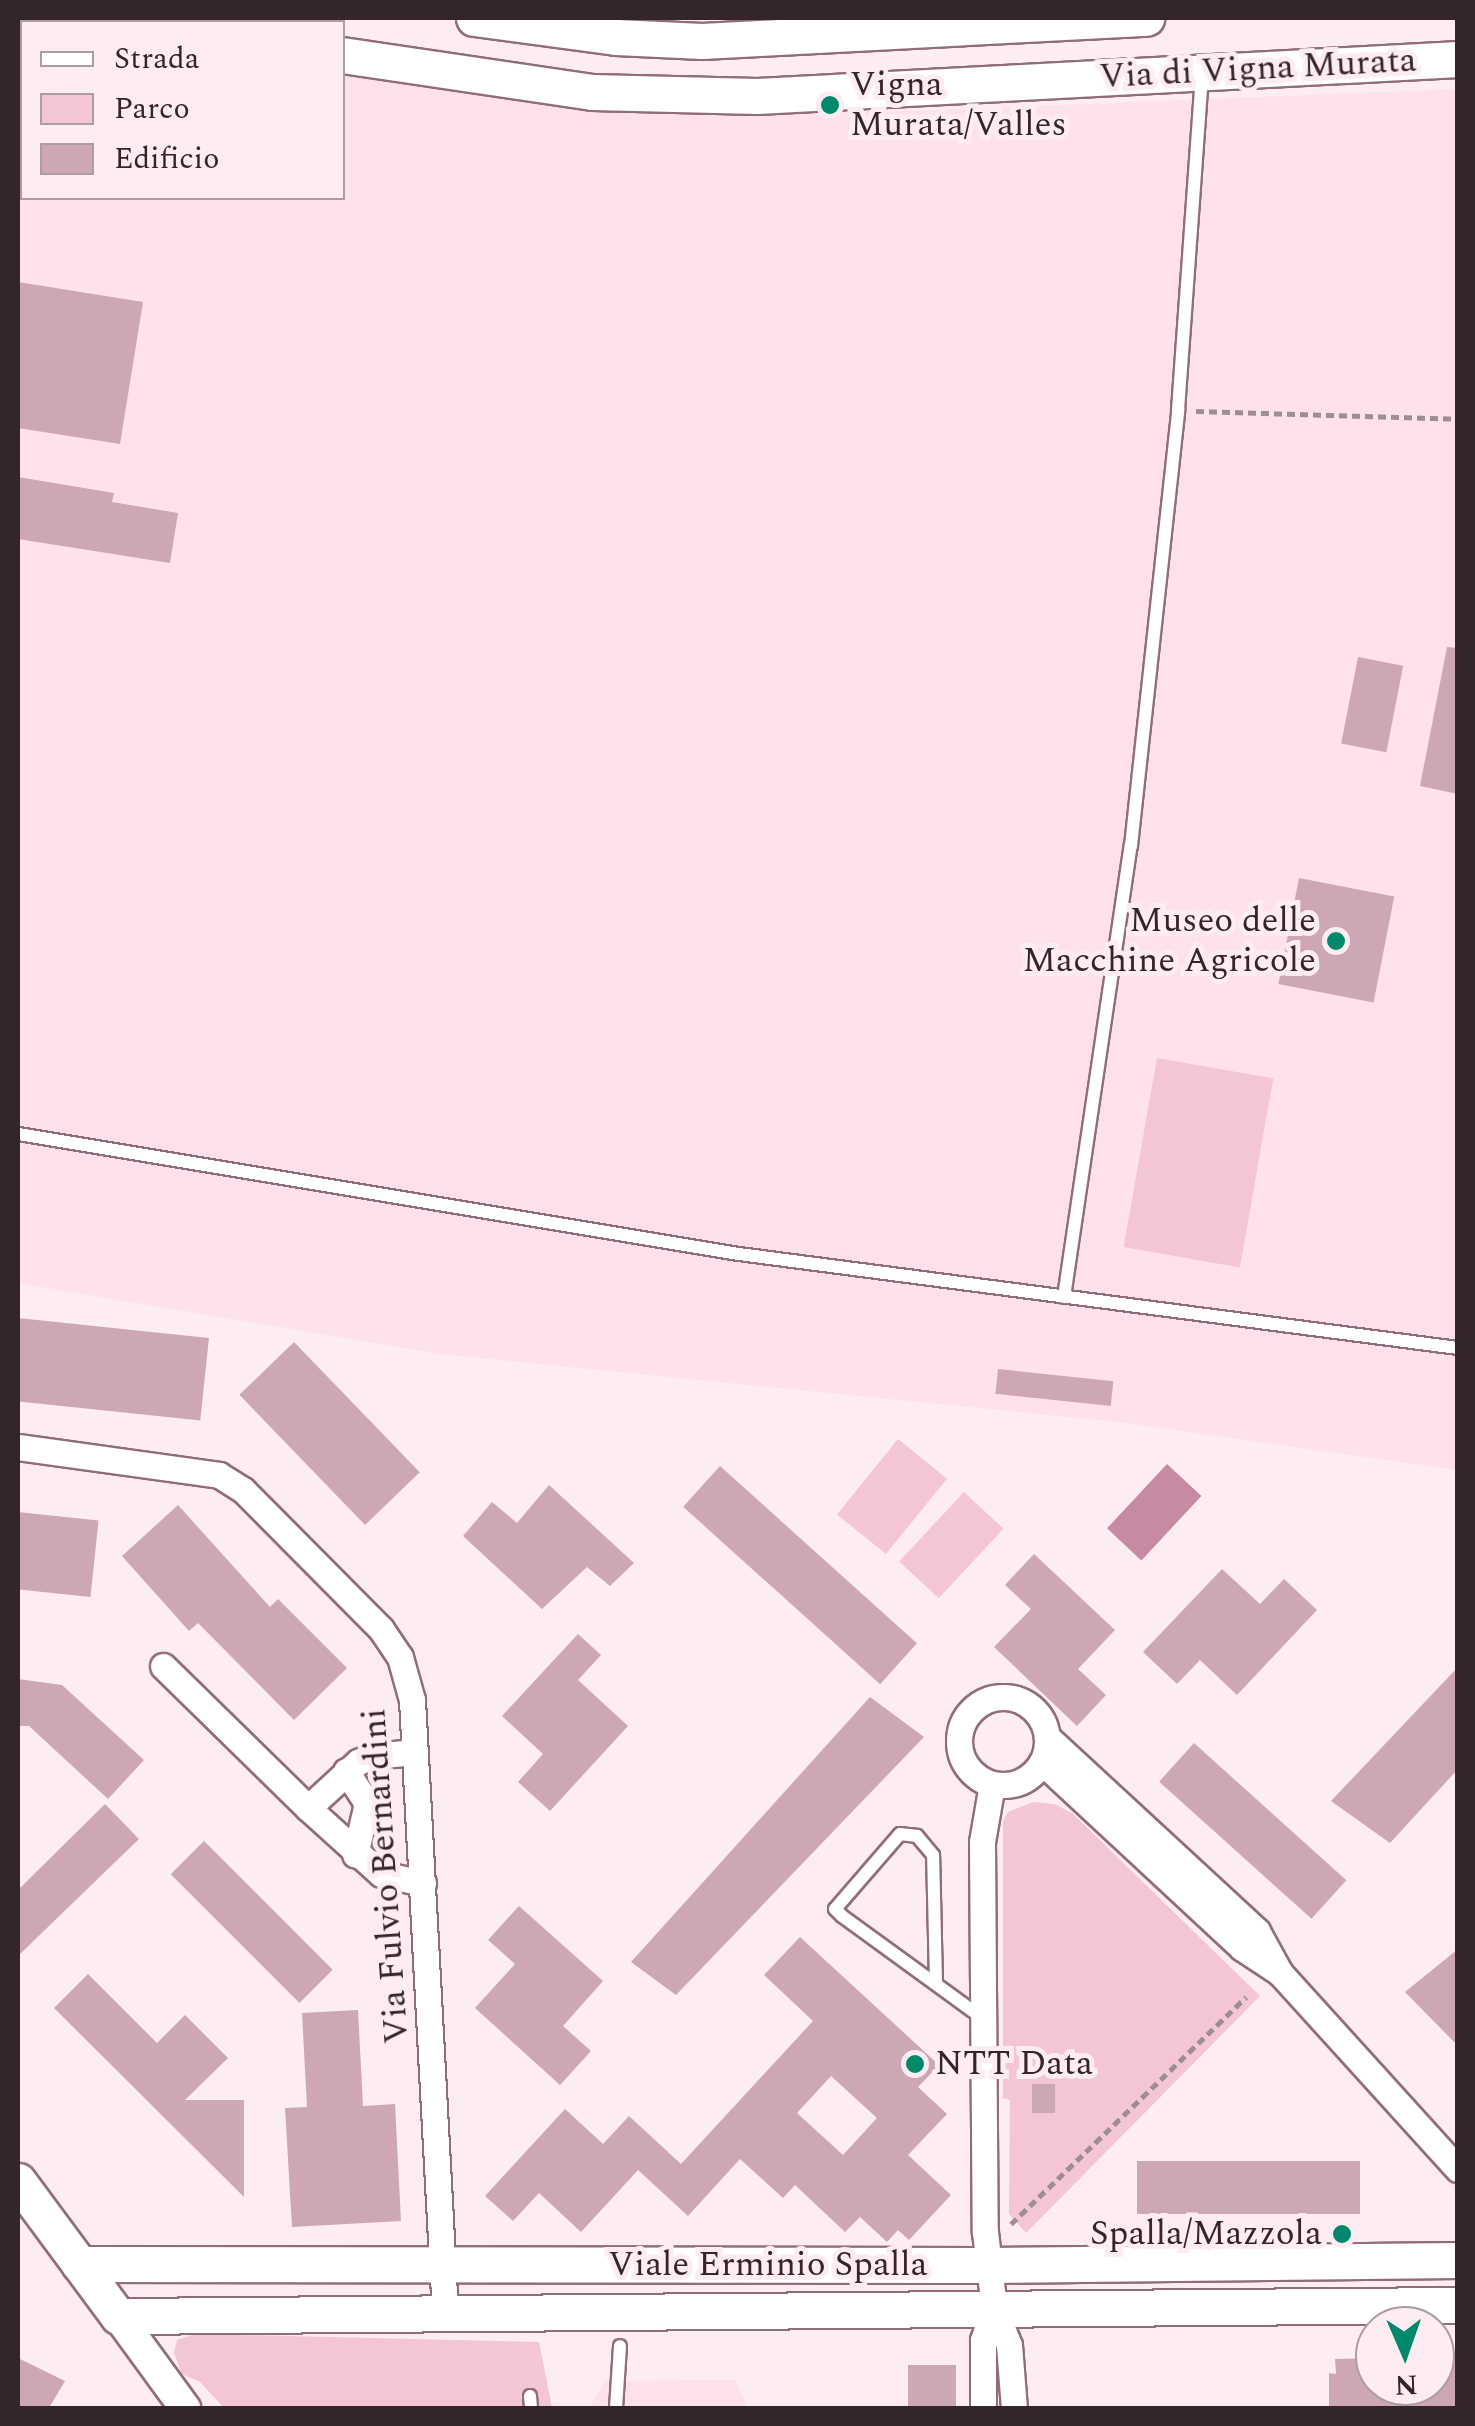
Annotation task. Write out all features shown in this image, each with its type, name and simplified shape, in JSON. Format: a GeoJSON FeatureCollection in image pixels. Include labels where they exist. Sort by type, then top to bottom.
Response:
{"type":"FeatureCollection","features":[{"type":"Feature","properties":{"kind":"main road","name":"Via di Vigna Murata"},"geometry":{"type":"LineString","coordinates":[[474,18],[572,32],[1146,18]]}},
{"type":"Feature","properties":{"kind":"main road","name":"Via di Vigna Murata"},"geometry":{"type":"LineString","coordinates":[[345,55],[570,89],[702,96],[867,92],[1458,59]]}},
{"type":"Feature","properties":{"kind":"main road"},"geometry":{"type":"LineString","coordinates":[[18,2182],[118,2316]]}},
{"type":"Feature","properties":{"kind":"main road","name":"Viale Erminio Spalla"},"geometry":{"type":"LineString","coordinates":[[79,2264],[989,2265],[1458,2260]]}},
{"type":"Feature","properties":{"kind":"main road","name":"Viale Erminio Spalla"},"geometry":{"type":"LineString","coordinates":[[118,2316],[1458,2305]]}},
{"type":"Feature","properties":{"kind":"street","name":"Via Fulvio Bernardini"},"geometry":{"type":"LineString","coordinates":[[18,1448],[184,1467],[219,1475],[244,1490],[381,1629],[400,1657],[412,1700],[445,2313]]}},
{"type":"Feature","properties":{"kind":"street"},"geometry":{"type":"LineString","coordinates":[[162,1666],[355,1854],[382,1874],[423,1883]]}},
{"type":"Feature","properties":{"kind":"street"},"geometry":{"type":"LineString","coordinates":[[1044,1749],[1023,1780],[992,1784],[972,1773],[959,1748],[959,1734],[972,1709],[998,1697],[1012,1698],[1036,1712],[1044,1749],[1112,1810],[1242,1948],[1280,1973],[1458,2169]]}},
{"type":"Feature","properties":{"kind":"street"},"geometry":{"type":"LineString","coordinates":[[308,1808],[346,1771],[372,1756],[415,1752]]}},
{"type":"Feature","properties":{"kind":"street"},"geometry":{"type":"LineString","coordinates":[[346,1771],[367,1803],[366,1821],[355,1854]]}},
{"type":"Feature","properties":{"kind":"street"},"geometry":{"type":"LineString","coordinates":[[992,1784],[984,1811],[982,1842],[989,2265],[994,2308],[1009,2345],[1014,2408]]}},
{"type":"Feature","properties":{"kind":"street"},"geometry":{"type":"LineString","coordinates":[[982,2408],[982,2340],[994,2308]]}},
{"type":"Feature","properties":{"kind":"street"},"geometry":{"type":"LineString","coordinates":[[118,2316],[185,2408]]}},
{"type":"Feature","properties":{"kind":"lane"},"geometry":{"type":"LineString","coordinates":[[1064,1297],[1132,846],[1178,410],[1202,72]]}},
{"type":"Feature","properties":{"kind":"lane"},"geometry":{"type":"LineString","coordinates":[[18,1134],[630,1237],[1458,1348]]}},
{"type":"Feature","properties":{"kind":"lane"},"geometry":{"type":"LineString","coordinates":[[936,1983],[934,1856],[918,1836],[900,1834],[835,1909],[982,2017]]}},
{"type":"Feature","properties":{"kind":"lane"},"geometry":{"type":"LineString","coordinates":[[616,2408],[620,2346]]}},
{"type":"Feature","properties":{"kind":"path"},"geometry":{"type":"LineString","coordinates":[[1178,410],[1458,419]]}},
{"type":"Feature","properties":{"kind":"path"},"geometry":{"type":"LineString","coordinates":[[1009,2231],[1012,2221],[1246,1997]]}},
{"type":"Feature","properties":{"kind":"shaded area"},"geometry":{"type":"Polygon","coordinates":[[[345,76],[584,108],[883,112],[1457,89],[1457,1470],[1119,1422],[441,1354],[18,1283],[18,79],[20,200],[345,200],[345,76]]]}},
{"type":"Feature","properties":{"kind":"shaded area"},"geometry":{"type":"Polygon","coordinates":[[[1167,1464],[1201,1496],[1141,1560],[1107,1528],[1167,1464]]]}},
{"type":"Feature","properties":{"kind":"shaded area"},"geometry":{"type":"Polygon","coordinates":[[[736,2380],[747,2408],[590,2408],[604,2381],[736,2380]]]}},
{"type":"Feature","properties":{"kind":"green space"},"geometry":{"type":"Polygon","coordinates":[[[1157,1058],[1273,1078],[1240,1268],[1124,1247],[1157,1058]]]}},
{"type":"Feature","properties":{"kind":"green space"},"geometry":{"type":"Polygon","coordinates":[[[898,1439],[947,1479],[886,1554],[837,1514],[898,1439]]]}},
{"type":"Feature","properties":{"kind":"green space"},"geometry":{"type":"Polygon","coordinates":[[[964,1492],[1003,1529],[939,1598],[899,1561],[964,1492]]]}},
{"type":"Feature","properties":{"kind":"green space"},"geometry":{"type":"Polygon","coordinates":[[[1033,1802],[1054,1804],[1072,1813],[1260,1996],[1026,2233],[1009,2214],[1010,2100],[1003,2098],[1003,1821],[1008,1812],[1033,1802]]]}},
{"type":"Feature","properties":{"kind":"green space"},"geometry":{"type":"Polygon","coordinates":[[[195,2334],[539,2342],[552,2408],[224,2408],[200,2382],[182,2374],[174,2353],[177,2340],[195,2334]]]}},
{"type":"Feature","properties":{"kind":"building"},"geometry":{"type":"Polygon","coordinates":[[[18,282],[143,302],[120,444],[18,428],[18,282]]]}},
{"type":"Feature","properties":{"kind":"building"},"geometry":{"type":"Polygon","coordinates":[[[18,477],[114,493],[112,502],[178,513],[170,563],[18,539],[18,477]]]}},
{"type":"Feature","properties":{"kind":"building"},"geometry":{"type":"Polygon","coordinates":[[[1447,647],[1458,648],[1458,794],[1420,786],[1447,647]]]}},
{"type":"Feature","properties":{"kind":"building"},"geometry":{"type":"Polygon","coordinates":[[[1358,657],[1403,666],[1386,752],[1341,743],[1358,657]]]}},
{"type":"Feature","properties":{"kind":"building","name":"Museo delle Macchine Agricole"},"geometry":{"type":"Polygon","coordinates":[[[1299,878],[1394,897],[1374,1003],[1278,984],[1299,878]]]}},
{"type":"Feature","properties":{"kind":"building"},"geometry":{"type":"Polygon","coordinates":[[[18,1318],[209,1338],[200,1421],[18,1401],[18,1318]]]}},
{"type":"Feature","properties":{"kind":"building"},"geometry":{"type":"Polygon","coordinates":[[[294,1342],[420,1472],[365,1525],[239,1395],[294,1342]]]}},
{"type":"Feature","properties":{"kind":"building"},"geometry":{"type":"Polygon","coordinates":[[[998,1369],[1113,1381],[1111,1406],[995,1394],[998,1369]]]}},
{"type":"Feature","properties":{"kind":"building"},"geometry":{"type":"Polygon","coordinates":[[[720,1466],[917,1643],[880,1684],[683,1507],[720,1466]]]}},
{"type":"Feature","properties":{"kind":"building"},"geometry":{"type":"Polygon","coordinates":[[[549,1485],[634,1563],[610,1586],[587,1567],[542,1609],[463,1536],[492,1502],[517,1523],[549,1485]]]}},
{"type":"Feature","properties":{"kind":"building"},"geometry":{"type":"Polygon","coordinates":[[[178,1505],[270,1607],[278,1599],[347,1668],[294,1720],[198,1623],[189,1631],[122,1556],[178,1505]]]}},
{"type":"Feature","properties":{"kind":"building"},"geometry":{"type":"Polygon","coordinates":[[[18,1512],[99,1520],[91,1597],[18,1589],[18,1512]]]}},
{"type":"Feature","properties":{"kind":"building"},"geometry":{"type":"Polygon","coordinates":[[[1034,1554],[1115,1630],[1078,1669],[1106,1695],[1077,1726],[994,1647],[1031,1609],[1005,1585],[1034,1554]]]}},
{"type":"Feature","properties":{"kind":"building"},"geometry":{"type":"Polygon","coordinates":[[[1222,1569],[1260,1604],[1284,1579],[1317,1610],[1237,1695],[1200,1660],[1177,1684],[1143,1652],[1222,1569]]]}},
{"type":"Feature","properties":{"kind":"building"},"geometry":{"type":"Polygon","coordinates":[[[578,1634],[601,1655],[578,1680],[628,1726],[550,1811],[518,1782],[543,1754],[502,1716],[578,1634]]]}},
{"type":"Feature","properties":{"kind":"building"},"geometry":{"type":"Polygon","coordinates":[[[1458,1667],[1458,1769],[1390,1843],[1331,1801],[1458,1667]]]}},
{"type":"Feature","properties":{"kind":"building"},"geometry":{"type":"Polygon","coordinates":[[[18,1679],[62,1685],[144,1760],[108,1799],[29,1726],[18,1726],[18,1679]]]}},
{"type":"Feature","properties":{"kind":"building"},"geometry":{"type":"Polygon","coordinates":[[[870,1697],[924,1737],[676,1995],[631,1962],[870,1697]]]}},
{"type":"Feature","properties":{"kind":"building"},"geometry":{"type":"Polygon","coordinates":[[[1194,1743],[1346,1880],[1312,1919],[1159,1782],[1194,1743]]]}},
{"type":"Feature","properties":{"kind":"building"},"geometry":{"type":"Polygon","coordinates":[[[105,1804],[139,1839],[18,1956],[18,1890],[105,1804]]]}},
{"type":"Feature","properties":{"kind":"building"},"geometry":{"type":"Polygon","coordinates":[[[204,1841],[333,1970],[299,2003],[171,1874],[204,1841]]]}},
{"type":"Feature","properties":{"kind":"building"},"geometry":{"type":"Polygon","coordinates":[[[519,1906],[603,1981],[563,2026],[591,2051],[560,2085],[475,2008],[515,1964],[488,1940],[519,1906]]]}},
{"type":"Feature","properties":{"kind":"building"},"geometry":{"type":"Polygon","coordinates":[[[800,1937],[939,2065],[918,2087],[947,2114],[908,2155],[951,2195],[909,2240],[898,2230],[887,2242],[860,2217],[845,2232],[795,2185],[783,2198],[740,2159],[688,2216],[638,2170],[581,2232],[539,2193],[513,2221],[485,2196],[565,2109],[603,2144],[629,2116],[681,2164],[813,2021],[764,1975],[800,1937]],[[831,2076],[797,2113],[843,2155],[877,2118],[831,2076]]]}},
{"type":"Feature","properties":{"kind":"building"},"geometry":{"type":"Polygon","coordinates":[[[1458,1949],[1458,2046],[1405,1992],[1458,1949]]]}},
{"type":"Feature","properties":{"kind":"building"},"geometry":{"type":"Polygon","coordinates":[[[88,1974],[157,2043],[185,2015],[228,2058],[185,2100],[244,2100],[244,2197],[54,2008],[88,1974]]]}},
{"type":"Feature","properties":{"kind":"building"},"geometry":{"type":"Polygon","coordinates":[[[358,2010],[363,2106],[395,2104],[401,2221],[292,2227],[285,2108],[307,2107],[302,2013],[358,2010]]]}},
{"type":"Feature","properties":{"kind":"building"},"geometry":{"type":"Polygon","coordinates":[[[1032,2084],[1055,2084],[1055,2113],[1032,2113],[1032,2084]]]}},
{"type":"Feature","properties":{"kind":"building"},"geometry":{"type":"Polygon","coordinates":[[[1137,2161],[1360,2161],[1360,2214],[1137,2214],[1137,2161]]]}},
{"type":"Feature","properties":{"kind":"building"},"geometry":{"type":"Polygon","coordinates":[[[1458,2357],[1458,2408],[1329,2408],[1329,2373],[1336,2374],[1335,2359],[1355,2358],[1355,2406],[1455,2406],[1458,2357]]]}},
{"type":"Feature","properties":{"kind":"building"},"geometry":{"type":"Polygon","coordinates":[[[18,2358],[65,2381],[49,2408],[18,2408],[18,2358]]]}},
{"type":"Feature","properties":{"kind":"building"},"geometry":{"type":"Polygon","coordinates":[[[908,2365],[956,2365],[956,2408],[908,2408],[908,2365]]]}},
{"type":"Feature","properties":{"kind":"place","name":"Vigna Murata/Valles"},"geometry":{"type":"Point","coordinates":[830,105]}},
{"type":"Feature","properties":{"kind":"place","name":"Museo delle Macchine Agricole"},"geometry":{"type":"Point","coordinates":[1336,941]}},
{"type":"Feature","properties":{"kind":"place","name":"NTT Data"},"geometry":{"type":"Point","coordinates":[915,2064]}},
{"type":"Feature","properties":{"kind":"place","name":"Spalla/Mazzola"},"geometry":{"type":"Point","coordinates":[1342,2234]}}]}
